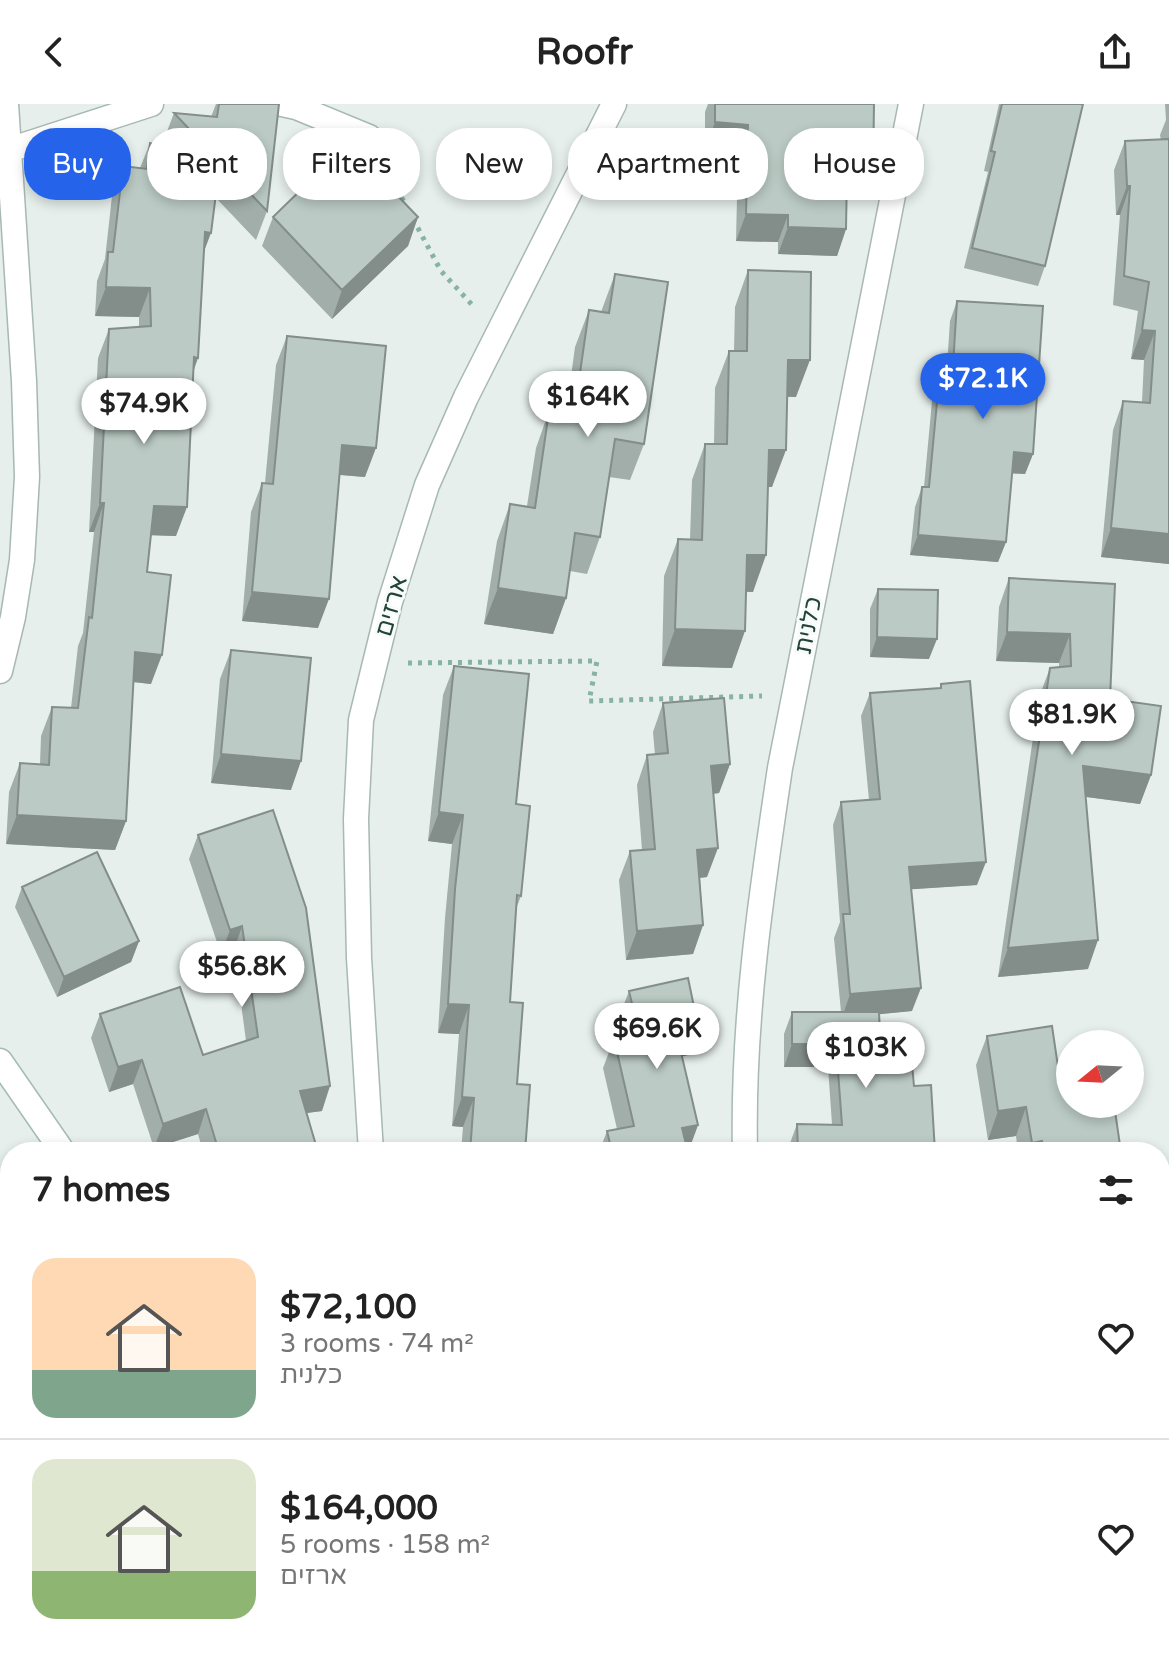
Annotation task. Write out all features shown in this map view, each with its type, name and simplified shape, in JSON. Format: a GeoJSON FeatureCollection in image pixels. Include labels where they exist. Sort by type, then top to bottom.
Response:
{"type":"FeatureCollection","features":[{"type":"Feature","properties":{"kind":"street"},"geometry":{"type":"LineString","coordinates":[[0,671],[22,560],[27,477],[24,381],[6,104]]}},
{"type":"Feature","properties":{"kind":"street"},"geometry":{"type":"LineString","coordinates":[[9,150],[151,104]]}},
{"type":"Feature","properties":{"kind":"street"},"geometry":{"type":"LineString","coordinates":[[282,104],[347,128]]}},
{"type":"Feature","properties":{"kind":"street","name":"ארזים"},"geometry":{"type":"LineString","coordinates":[[370,1142],[359,958],[356,819],[361,720],[390,602],[427,485],[466,397],[614,104]]}},
{"type":"Feature","properties":{"kind":"street","name":"כלנית"},"geometry":{"type":"LineString","coordinates":[[745,1142],[744,1096],[752,985],[776,797],[911,104]]}},
{"type":"Feature","properties":{"kind":"street"},"geometry":{"type":"LineString","coordinates":[[0,1061],[56,1142]]}},
{"type":"Feature","properties":{"kind":"path"},"geometry":{"type":"LineString","coordinates":[[403,200],[441,271],[498,333]]}},
{"type":"Feature","properties":{"kind":"path"},"geometry":{"type":"LineString","coordinates":[[375,663],[597,661],[589,701],[794,695]]}},
{"type":"Feature","properties":{"kind":"building"},"geometry":{"type":"Polygon","coordinates":[[[219,104],[279,104],[267,211],[256,200],[267,200],[267,128],[188,128],[174,113],[217,117],[219,104]]]}},
{"type":"Feature","properties":{"kind":"building"},"geometry":{"type":"Polygon","coordinates":[[[715,104],[874,104],[874,128],[784,128],[784,200],[847,200],[846,229],[788,227],[788,215],[746,214],[746,200],[768,200],[768,128],[715,122],[715,104]]]}},
{"type":"Feature","properties":{"kind":"building"},"geometry":{"type":"Polygon","coordinates":[[[1002,104],[1083,104],[1045,266],[972,248],[995,152],[991,151],[1002,104]]]}},
{"type":"Feature","properties":{"kind":"building"},"geometry":{"type":"Polygon","coordinates":[[[1169,139],[1169,534],[1111,528],[1123,401],[1150,403],[1155,331],[1142,330],[1149,282],[1124,276],[1130,186],[1127,186],[1125,141],[1169,139]]]}},
{"type":"Feature","properties":{"kind":"building"},"geometry":{"type":"Polygon","coordinates":[[[131,167],[147,169],[147,200],[215,200],[211,233],[205,232],[198,358],[194,357],[187,507],[154,506],[147,572],[171,575],[162,655],[135,652],[126,821],[17,815],[20,763],[49,765],[52,707],[78,708],[89,617],[92,618],[104,503],[100,503],[109,329],[151,326],[150,288],[106,287],[108,252],[113,252],[119,200],[131,200],[131,167]]]}},
{"type":"Feature","properties":{"kind":"building"},"geometry":{"type":"Polygon","coordinates":[[[290,200],[402,200],[418,217],[342,290],[273,217],[290,200]]]}},
{"type":"Feature","properties":{"kind":"building"},"geometry":{"type":"Polygon","coordinates":[[[748,270],[811,272],[810,360],[788,360],[786,450],[769,450],[766,555],[747,555],[745,631],[675,629],[678,539],[702,540],[705,444],[727,444],[729,351],[747,351],[748,270]]]}},
{"type":"Feature","properties":{"kind":"building"},"geometry":{"type":"Polygon","coordinates":[[[615,274],[668,282],[644,444],[615,439],[600,537],[575,533],[566,598],[498,588],[510,504],[535,508],[549,411],[574,415],[589,310],[609,313],[615,274]]]}},
{"type":"Feature","properties":{"kind":"building"},"geometry":{"type":"Polygon","coordinates":[[[957,301],[1043,306],[1033,454],[1014,452],[1006,542],[918,535],[922,487],[929,487],[939,381],[952,382],[957,301]]]}},
{"type":"Feature","properties":{"kind":"building"},"geometry":{"type":"Polygon","coordinates":[[[287,336],[386,346],[376,448],[342,445],[329,599],[252,592],[262,483],[273,484],[287,336]]]}},
{"type":"Feature","properties":{"kind":"building"},"geometry":{"type":"Polygon","coordinates":[[[1009,578],[1115,584],[1110,699],[1161,706],[1151,775],[1083,766],[1098,940],[1008,948],[1050,668],[1071,666],[1070,634],[1007,632],[1009,578]]]}},
{"type":"Feature","properties":{"kind":"building"},"geometry":{"type":"Polygon","coordinates":[[[878,589],[938,590],[937,639],[877,637],[878,589]]]}},
{"type":"Feature","properties":{"kind":"building"},"geometry":{"type":"Polygon","coordinates":[[[231,650],[311,658],[301,761],[221,754],[231,650]]]}},
{"type":"Feature","properties":{"kind":"building"},"geometry":{"type":"Polygon","coordinates":[[[454,666],[529,674],[516,804],[530,806],[521,896],[517,895],[510,1002],[523,1003],[517,1084],[530,1085],[526,1142],[471,1142],[474,1098],[462,1097],[469,1005],[448,1004],[463,815],[439,812],[454,666]]]}},
{"type":"Feature","properties":{"kind":"building"},"geometry":{"type":"Polygon","coordinates":[[[970,681],[986,862],[909,867],[921,988],[850,994],[843,914],[850,914],[841,802],[880,799],[870,693],[941,688],[941,684],[970,681]]]}},
{"type":"Feature","properties":{"kind":"building"},"geometry":{"type":"Polygon","coordinates":[[[724,698],[730,764],[711,766],[718,848],[697,850],[703,925],[637,931],[630,851],[655,849],[647,755],[668,753],[663,703],[724,698]]]}},
{"type":"Feature","properties":{"kind":"building"},"geometry":{"type":"Polygon","coordinates":[[[273,810],[306,908],[330,1086],[300,1091],[315,1142],[216,1142],[206,1109],[163,1124],[142,1060],[118,1067],[100,1014],[180,987],[203,1055],[258,1037],[242,926],[230,930],[198,835],[273,810]]]}},
{"type":"Feature","properties":{"kind":"building"},"geometry":{"type":"Polygon","coordinates":[[[97,852],[139,941],[64,977],[22,887],[97,852]]]}},
{"type":"Feature","properties":{"kind":"building"},"geometry":{"type":"Polygon","coordinates":[[[688,978],[698,1026],[676,1031],[698,1125],[682,1128],[686,1142],[610,1142],[607,1131],[634,1126],[614,1039],[639,1033],[629,991],[688,978]]]}},
{"type":"Feature","properties":{"kind":"building"},"geometry":{"type":"Polygon","coordinates":[[[792,1012],[879,1012],[881,1055],[911,1053],[914,1086],[931,1085],[934,1142],[798,1142],[797,1124],[842,1125],[836,1044],[792,1044],[792,1012]]]}},
{"type":"Feature","properties":{"kind":"building"},"geometry":{"type":"Polygon","coordinates":[[[1052,1026],[1056,1053],[1056,1118],[1116,1118],[1120,1142],[1032,1142],[1026,1107],[998,1111],[987,1036],[1052,1026]]]}}]}
